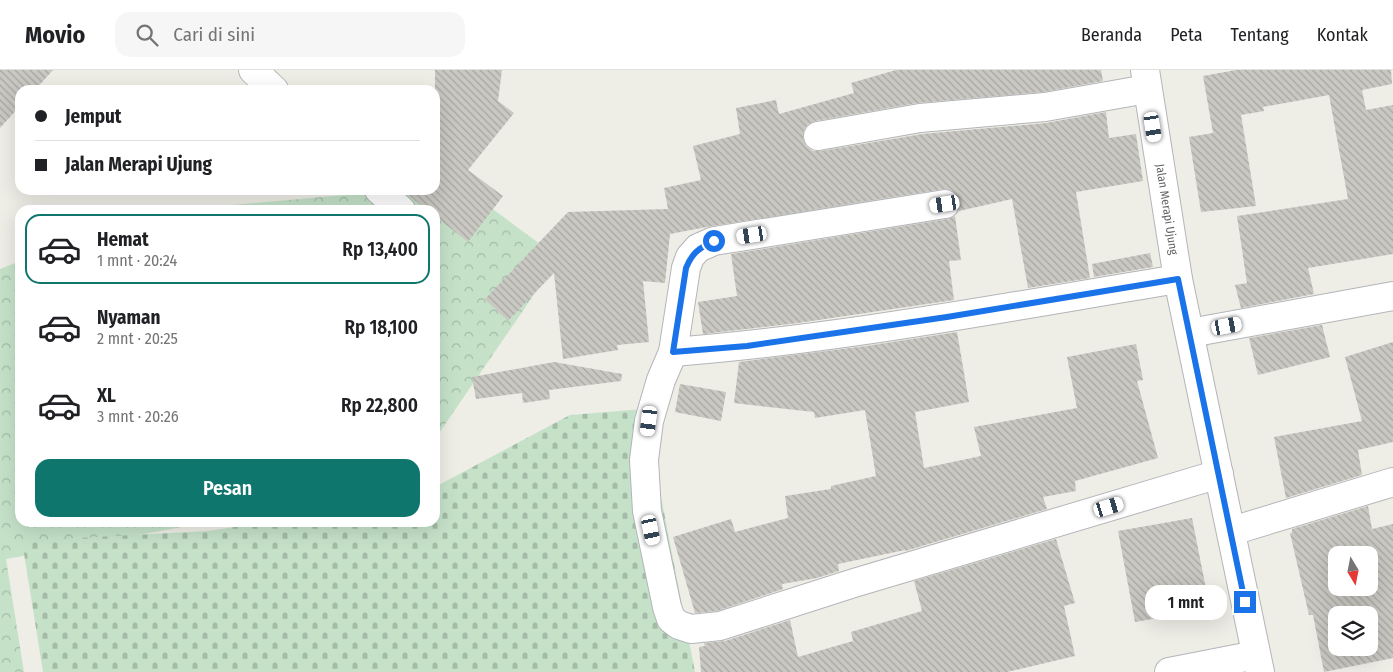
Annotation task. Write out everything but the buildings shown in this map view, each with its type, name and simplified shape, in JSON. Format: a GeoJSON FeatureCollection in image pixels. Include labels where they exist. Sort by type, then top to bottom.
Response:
{"type":"FeatureCollection","features":[{"type":"Feature","properties":{"kind":"street"},"geometry":{"type":"LineString","coordinates":[[253,70],[269,85]]}},
{"type":"Feature","properties":{"kind":"street"},"geometry":{"type":"LineString","coordinates":[[818,136],[920,118],[1045,107],[1146,80]]}},
{"type":"Feature","properties":{"kind":"street","name":"Jalan Merapi Ujung"},"geometry":{"type":"LineString","coordinates":[[1146,80],[1178,279],[1232,531],[1258,664]]}},
{"type":"Feature","properties":{"kind":"street"},"geometry":{"type":"LineString","coordinates":[[385,195],[395,205]]}},
{"type":"Feature","properties":{"kind":"street"},"geometry":{"type":"LineString","coordinates":[[945,204],[714,241],[698,248],[690,257],[686,268],[673,352],[660,380],[649,421],[644,460],[647,511],[667,607],[672,619],[679,625],[691,629],[720,626],[854,583],[1219,474]]}},
{"type":"Feature","properties":{"kind":"street"},"geometry":{"type":"LineString","coordinates":[[673,352],[747,346],[947,317],[1178,279]]}},
{"type":"Feature","properties":{"kind":"street"},"geometry":{"type":"LineString","coordinates":[[1190,333],[1393,296]]}},
{"type":"Feature","properties":{"kind":"street"},"geometry":{"type":"LineString","coordinates":[[1232,531],[1393,482]]}},
{"type":"Feature","properties":{"kind":"street"},"geometry":{"type":"LineString","coordinates":[[1170,672],[1258,664]]}},
{"type":"Feature","properties":{"kind":"green space"},"geometry":{"type":"Polygon","coordinates":[[[460,185],[559,258],[440,432],[440,205],[231,205],[346,195],[440,195],[440,189],[460,185]]]}},
{"type":"Feature","properties":{"kind":"green space"},"geometry":{"type":"Polygon","coordinates":[[[15,263],[15,527],[182,527],[6,559],[24,672],[0,672],[0,269],[15,263]]]}},
{"type":"Feature","properties":{"kind":"green space"},"geometry":{"type":"Polygon","coordinates":[[[644,409],[695,672],[43,672],[22,541],[208,531],[234,527],[440,527],[440,484],[570,415],[644,409]]]}},
{"type":"Feature","properties":{"kind":"route"},"geometry":{"type":"LineString","coordinates":[[714,241],[698,248],[690,257],[683,281],[673,352],[747,346],[947,317],[1178,279],[1232,531],[1245,602]]}}]}
